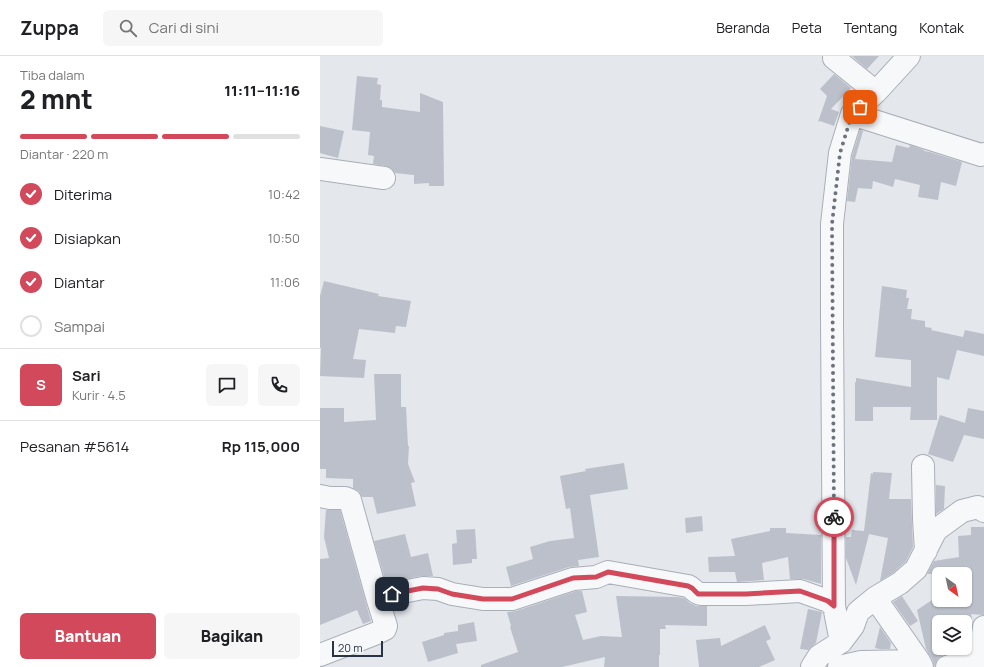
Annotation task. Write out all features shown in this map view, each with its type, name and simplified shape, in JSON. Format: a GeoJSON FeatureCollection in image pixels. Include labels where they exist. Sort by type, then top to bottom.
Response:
{"type":"FeatureCollection","features":[{"type":"Feature","properties":{"kind":"street"},"geometry":{"type":"LineString","coordinates":[[836,56],[834,58],[876,92]]}},
{"type":"Feature","properties":{"kind":"street"},"geometry":{"type":"LineString","coordinates":[[841,642],[831,603],[832,224],[840,153],[852,114],[876,92],[909,56]]}},
{"type":"Feature","properties":{"kind":"street"},"geometry":{"type":"LineString","coordinates":[[852,114],[981,155],[984,154]]}},
{"type":"Feature","properties":{"kind":"street"},"geometry":{"type":"LineString","coordinates":[[320,170],[384,178]]}},
{"type":"Feature","properties":{"kind":"street"},"geometry":{"type":"LineString","coordinates":[[923,466],[926,551]]}},
{"type":"Feature","properties":{"kind":"street"},"geometry":{"type":"LineString","coordinates":[[320,496],[345,498],[350,500],[386,626],[385,629],[377,634],[320,655]]}},
{"type":"Feature","properties":{"kind":"street"},"geometry":{"type":"LineString","coordinates":[[812,667],[819,656],[841,642],[853,626],[858,612],[876,598],[900,583],[916,569],[936,530],[962,511],[978,507],[984,511]]}},
{"type":"Feature","properties":{"kind":"street"},"geometry":{"type":"LineString","coordinates":[[377,597],[423,588],[438,589],[452,594],[483,599],[512,599],[573,578],[596,577],[608,572],[688,586],[698,594],[746,594],[800,591],[831,603]]}},
{"type":"Feature","properties":{"kind":"street"},"geometry":{"type":"LineString","coordinates":[[876,598],[920,665]]}},
{"type":"Feature","properties":{"kind":"street"},"geometry":{"type":"LineString","coordinates":[[947,667],[981,659],[984,627]]}},
{"type":"Feature","properties":{"kind":"street"},"geometry":{"type":"LineString","coordinates":[[839,667],[861,665],[920,665]]}},
{"type":"Feature","properties":{"kind":"building"},"geometry":{"type":"Polygon","coordinates":[[[852,56],[879,56],[867,69],[852,56]]]}},
{"type":"Feature","properties":{"kind":"building"},"geometry":{"type":"Polygon","coordinates":[[[834,74],[851,88],[831,109],[839,112],[834,126],[820,121],[818,122],[827,96],[820,89],[834,74]]]}},
{"type":"Feature","properties":{"kind":"building"},"geometry":{"type":"Polygon","coordinates":[[[357,76],[378,78],[377,84],[381,85],[380,100],[382,100],[382,107],[420,112],[420,93],[443,102],[444,186],[429,186],[429,183],[414,184],[414,175],[395,173],[391,168],[373,164],[374,156],[368,155],[370,132],[352,130],[357,76]]]}},
{"type":"Feature","properties":{"kind":"building"},"geometry":{"type":"Polygon","coordinates":[[[320,126],[344,131],[338,158],[320,153],[320,126]]]}},
{"type":"Feature","properties":{"kind":"building"},"geometry":{"type":"Polygon","coordinates":[[[860,130],[863,131],[855,159],[892,162],[896,145],[909,148],[910,145],[924,151],[962,162],[956,186],[941,182],[938,200],[918,197],[920,185],[895,179],[893,187],[873,181],[872,189],[858,188],[855,202],[847,201],[852,156],[860,130]]]}},
{"type":"Feature","properties":{"kind":"building"},"geometry":{"type":"Polygon","coordinates":[[[324,281],[379,294],[378,296],[411,301],[406,327],[396,326],[395,333],[359,329],[353,359],[366,360],[364,378],[320,376],[320,296],[324,281]]]}},
{"type":"Feature","properties":{"kind":"building"},"geometry":{"type":"Polygon","coordinates":[[[882,286],[907,290],[906,298],[909,298],[907,309],[912,309],[911,319],[925,321],[925,327],[932,328],[931,330],[963,337],[965,330],[984,334],[984,356],[957,350],[949,380],[937,377],[937,420],[910,420],[911,407],[873,407],[873,421],[855,421],[856,378],[911,387],[911,360],[875,357],[882,286]]]}},
{"type":"Feature","properties":{"kind":"building"},"geometry":{"type":"Polygon","coordinates":[[[374,374],[401,374],[401,407],[406,407],[409,446],[408,464],[415,482],[411,483],[416,506],[377,514],[373,497],[362,497],[359,491],[353,488],[353,479],[326,478],[326,469],[320,469],[320,408],[344,408],[344,422],[376,420],[374,374]]]}},
{"type":"Feature","properties":{"kind":"building"},"geometry":{"type":"Polygon","coordinates":[[[968,408],[984,411],[984,439],[964,435],[953,462],[928,454],[940,415],[965,423],[968,408]]]}},
{"type":"Feature","properties":{"kind":"building"},"geometry":{"type":"Polygon","coordinates":[[[624,463],[628,489],[590,495],[599,557],[578,560],[579,566],[569,567],[511,586],[506,567],[533,559],[530,547],[550,541],[574,538],[570,508],[566,509],[560,476],[586,471],[585,469],[624,463]]]}},
{"type":"Feature","properties":{"kind":"building"},"geometry":{"type":"Polygon","coordinates":[[[873,472],[892,473],[889,499],[911,499],[913,547],[906,561],[893,573],[880,581],[888,538],[869,534],[856,585],[846,558],[846,537],[851,537],[852,530],[864,531],[871,473],[873,474],[873,472]]]}},
{"type":"Feature","properties":{"kind":"building"},"geometry":{"type":"Polygon","coordinates":[[[936,485],[945,486],[944,509],[936,514],[936,485]]]}},
{"type":"Feature","properties":{"kind":"building"},"geometry":{"type":"Polygon","coordinates":[[[326,510],[340,510],[371,621],[363,624],[357,610],[320,625],[320,559],[329,558],[324,537],[326,510]]]}},
{"type":"Feature","properties":{"kind":"building"},"geometry":{"type":"Polygon","coordinates":[[[702,516],[703,531],[686,533],[685,518],[702,516]]]}},
{"type":"Feature","properties":{"kind":"building"},"geometry":{"type":"Polygon","coordinates":[[[971,527],[984,527],[984,615],[932,615],[932,655],[943,655],[938,658],[934,667],[933,661],[926,649],[917,610],[932,600],[932,607],[972,607],[972,567],[932,567],[932,574],[927,574],[934,561],[959,557],[958,536],[971,535],[971,527]]]}},
{"type":"Feature","properties":{"kind":"building"},"geometry":{"type":"Polygon","coordinates":[[[770,528],[786,528],[786,533],[821,535],[821,584],[804,579],[790,579],[788,557],[762,563],[764,580],[737,582],[735,572],[709,572],[708,557],[735,556],[731,539],[770,531],[770,528]]]}},
{"type":"Feature","properties":{"kind":"building"},"geometry":{"type":"Polygon","coordinates":[[[475,529],[477,559],[472,559],[472,563],[453,565],[452,544],[457,543],[456,530],[475,529]]]}},
{"type":"Feature","properties":{"kind":"building"},"geometry":{"type":"Polygon","coordinates":[[[405,534],[411,557],[428,553],[433,576],[421,576],[386,583],[374,541],[405,534]]]}},
{"type":"Feature","properties":{"kind":"building"},"geometry":{"type":"Polygon","coordinates":[[[576,591],[582,591],[587,612],[575,615],[583,640],[601,636],[622,637],[616,596],[684,598],[696,606],[707,606],[707,626],[665,625],[666,629],[660,629],[659,667],[604,667],[605,657],[562,667],[481,667],[481,665],[518,652],[507,612],[516,611],[576,591]]]}},
{"type":"Feature","properties":{"kind":"building"},"geometry":{"type":"Polygon","coordinates":[[[902,596],[918,621],[910,626],[893,602],[902,596]]]}},
{"type":"Feature","properties":{"kind":"building"},"geometry":{"type":"Polygon","coordinates":[[[808,609],[822,612],[816,643],[808,650],[800,649],[808,609]]]}},
{"type":"Feature","properties":{"kind":"building"},"geometry":{"type":"Polygon","coordinates":[[[474,622],[477,641],[456,644],[458,653],[428,662],[422,642],[444,635],[444,633],[458,631],[458,625],[474,622]]]}},
{"type":"Feature","properties":{"kind":"building"},"geometry":{"type":"Polygon","coordinates":[[[765,625],[771,639],[766,641],[775,660],[759,667],[699,667],[696,640],[720,638],[721,646],[765,625]]]}},
{"type":"Feature","properties":{"kind":"building"},"geometry":{"type":"Polygon","coordinates":[[[880,627],[891,643],[890,649],[875,648],[880,627]]]}},
{"type":"Feature","properties":{"kind":"way so far"},"geometry":{"type":"LineString","coordinates":[[834,517],[832,224],[840,153],[852,114],[860,107]]}},
{"type":"Feature","properties":{"kind":"route"},"geometry":{"type":"LineString","coordinates":[[392,594],[423,588],[438,589],[452,594],[483,599],[512,599],[573,578],[596,577],[608,572],[688,586],[698,594],[746,594],[802,591],[828,601],[834,606],[834,517]]}}]}
